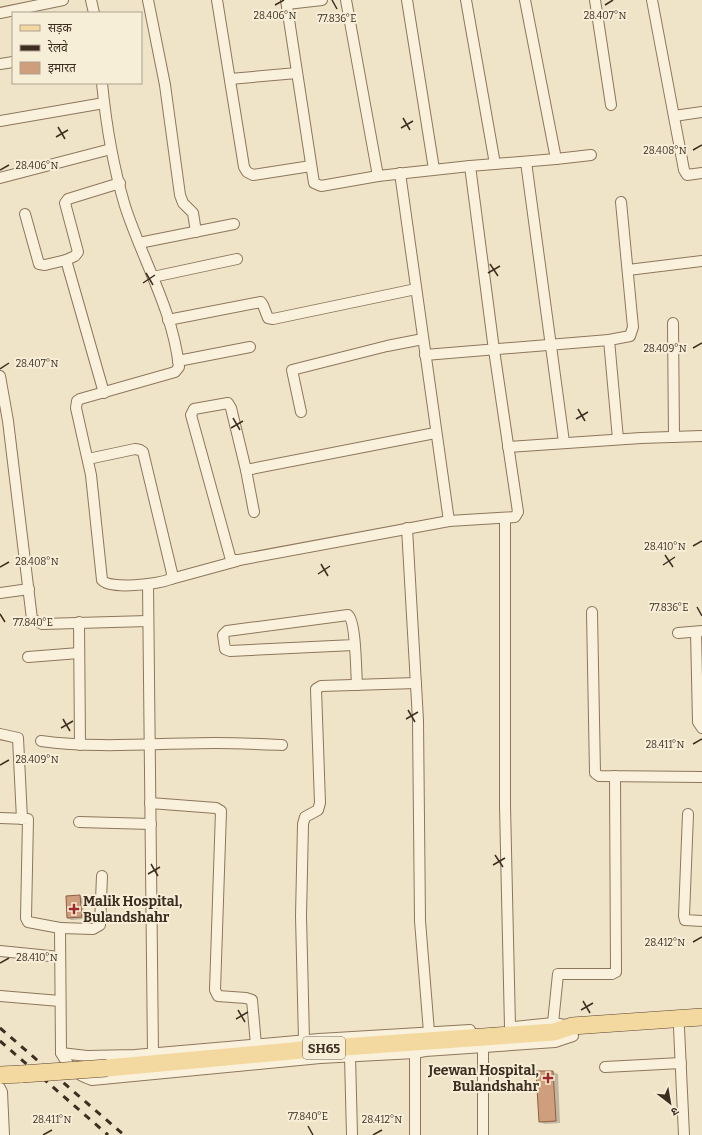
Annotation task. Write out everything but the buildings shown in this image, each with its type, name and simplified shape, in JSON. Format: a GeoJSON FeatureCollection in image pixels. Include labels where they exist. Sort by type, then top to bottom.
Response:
{"type":"FeatureCollection","features":[{"type":"Feature","properties":{"kind":"main road","name":"SH65"},"geometry":{"type":"LineString","coordinates":[[573,1031],[702,1017]]}},
{"type":"Feature","properties":{"kind":"main road","name":"SH65"},"geometry":{"type":"LineString","coordinates":[[0,1075],[107,1068],[553,1028],[573,1031],[702,1027]]}},
{"type":"Feature","properties":{"kind":"street"},"geometry":{"type":"LineString","coordinates":[[0,13],[63,0]]}},
{"type":"Feature","properties":{"kind":"street"},"geometry":{"type":"LineString","coordinates":[[91,0],[94,12]]}},
{"type":"Feature","properties":{"kind":"street"},"geometry":{"type":"LineString","coordinates":[[148,0],[165,85],[181,200],[193,213],[196,232]]}},
{"type":"Feature","properties":{"kind":"street"},"geometry":{"type":"LineString","coordinates":[[216,0],[244,168],[247,172],[253,175],[311,166]]}},
{"type":"Feature","properties":{"kind":"street"},"geometry":{"type":"LineString","coordinates":[[322,0],[287,2],[313,179],[317,186],[434,169],[591,155]]}},
{"type":"Feature","properties":{"kind":"street"},"geometry":{"type":"LineString","coordinates":[[346,0],[378,176]]}},
{"type":"Feature","properties":{"kind":"street"},"geometry":{"type":"LineString","coordinates":[[407,0],[434,169]]}},
{"type":"Feature","properties":{"kind":"street"},"geometry":{"type":"LineString","coordinates":[[466,0],[495,164]]}},
{"type":"Feature","properties":{"kind":"street"},"geometry":{"type":"LineString","coordinates":[[526,0],[556,159]]}},
{"type":"Feature","properties":{"kind":"street"},"geometry":{"type":"LineString","coordinates":[[595,0],[611,105]]}},
{"type":"Feature","properties":{"kind":"street"},"geometry":{"type":"LineString","coordinates":[[652,0],[686,174],[702,173]]}},
{"type":"Feature","properties":{"kind":"street"},"geometry":{"type":"LineString","coordinates":[[0,64],[12,62]]}},
{"type":"Feature","properties":{"kind":"street"},"geometry":{"type":"LineString","coordinates":[[230,79],[297,73]]}},
{"type":"Feature","properties":{"kind":"street"},"geometry":{"type":"LineString","coordinates":[[102,84],[111,150],[125,205],[168,320],[179,367],[175,372],[80,400],[76,404],[88,459],[102,580],[108,584],[148,584],[239,560],[449,521],[505,519],[515,517],[518,512],[494,350],[470,166]]}},
{"type":"Feature","properties":{"kind":"street"},"geometry":{"type":"LineString","coordinates":[[0,121],[104,103]]}},
{"type":"Feature","properties":{"kind":"street"},"geometry":{"type":"LineString","coordinates":[[674,116],[702,112]]}},
{"type":"Feature","properties":{"kind":"street"},"geometry":{"type":"LineString","coordinates":[[0,178],[111,150]]}},
{"type":"Feature","properties":{"kind":"street"},"geometry":{"type":"LineString","coordinates":[[526,162],[564,442]]}},
{"type":"Feature","properties":{"kind":"street"},"geometry":{"type":"LineString","coordinates":[[400,173],[435,433],[449,521]]}},
{"type":"Feature","properties":{"kind":"street"},"geometry":{"type":"LineString","coordinates":[[25,214],[39,264],[45,265],[66,260],[75,256],[78,252],[66,200],[120,183]]}},
{"type":"Feature","properties":{"kind":"street"},"geometry":{"type":"LineString","coordinates":[[425,355],[626,338],[632,333],[628,270],[621,202]]}},
{"type":"Feature","properties":{"kind":"street"},"geometry":{"type":"LineString","coordinates":[[139,243],[234,224]]}},
{"type":"Feature","properties":{"kind":"street"},"geometry":{"type":"LineString","coordinates":[[153,277],[237,259]]}},
{"type":"Feature","properties":{"kind":"street"},"geometry":{"type":"LineString","coordinates":[[66,260],[104,393]]}},
{"type":"Feature","properties":{"kind":"street"},"geometry":{"type":"LineString","coordinates":[[628,270],[702,261]]}},
{"type":"Feature","properties":{"kind":"street"},"geometry":{"type":"LineString","coordinates":[[168,320],[261,302],[264,305],[268,318],[273,319],[416,289]]}},
{"type":"Feature","properties":{"kind":"street"},"geometry":{"type":"LineString","coordinates":[[672,323],[674,437]]}},
{"type":"Feature","properties":{"kind":"street"},"geometry":{"type":"LineString","coordinates":[[301,412],[292,370],[387,346],[423,340]]}},
{"type":"Feature","properties":{"kind":"street"},"geometry":{"type":"LineString","coordinates":[[610,340],[618,439]]}},
{"type":"Feature","properties":{"kind":"street"},"geometry":{"type":"LineString","coordinates":[[178,361],[250,347]]}},
{"type":"Feature","properties":{"kind":"street"},"geometry":{"type":"LineString","coordinates":[[0,376],[32,619],[37,623],[148,621]]}},
{"type":"Feature","properties":{"kind":"street"},"geometry":{"type":"LineString","coordinates":[[239,560],[231,560],[229,558],[191,415],[194,409],[225,403],[230,405],[246,470],[254,512]]}},
{"type":"Feature","properties":{"kind":"street"},"geometry":{"type":"LineString","coordinates":[[246,470],[435,433]]}},
{"type":"Feature","properties":{"kind":"street"},"geometry":{"type":"LineString","coordinates":[[508,447],[564,442],[702,436]]}},
{"type":"Feature","properties":{"kind":"street"},"geometry":{"type":"LineString","coordinates":[[88,459],[135,449],[143,452],[172,573],[171,578]]}},
{"type":"Feature","properties":{"kind":"street"},"geometry":{"type":"LineString","coordinates":[[505,519],[504,806],[510,1027]]}},
{"type":"Feature","properties":{"kind":"street"},"geometry":{"type":"LineString","coordinates":[[407,528],[416,683],[419,909],[429,1032]]}},
{"type":"Feature","properties":{"kind":"street"},"geometry":{"type":"LineString","coordinates":[[148,584],[153,1054]]}},
{"type":"Feature","properties":{"kind":"street"},"geometry":{"type":"LineString","coordinates":[[0,593],[29,589]]}},
{"type":"Feature","properties":{"kind":"street"},"geometry":{"type":"LineString","coordinates":[[592,612],[594,770],[599,776],[702,777]]}},
{"type":"Feature","properties":{"kind":"street"},"geometry":{"type":"LineString","coordinates":[[354,645],[230,651],[225,649],[223,635],[227,631],[348,615],[352,621],[354,645],[357,685]]}},
{"type":"Feature","properties":{"kind":"street"},"geometry":{"type":"LineString","coordinates":[[79,622],[80,745]]}},
{"type":"Feature","properties":{"kind":"street"},"geometry":{"type":"LineString","coordinates":[[678,633],[699,632],[698,722],[702,728]]}},
{"type":"Feature","properties":{"kind":"street"},"geometry":{"type":"LineString","coordinates":[[28,657],[79,653]]}},
{"type":"Feature","properties":{"kind":"street"},"geometry":{"type":"LineString","coordinates":[[304,1040],[301,916],[303,824],[308,815],[318,810],[320,803],[316,689],[321,686],[416,683]]}},
{"type":"Feature","properties":{"kind":"street"},"geometry":{"type":"LineString","coordinates":[[0,734],[18,738],[22,819]]}},
{"type":"Feature","properties":{"kind":"street"},"geometry":{"type":"LineString","coordinates":[[41,741],[80,745],[215,743],[282,745]]}},
{"type":"Feature","properties":{"kind":"street"},"geometry":{"type":"LineString","coordinates":[[61,1053],[87,1056],[153,1054],[304,1040],[510,1027],[553,1028],[558,974],[612,974],[616,972],[616,776]]}},
{"type":"Feature","properties":{"kind":"street"},"geometry":{"type":"LineString","coordinates":[[150,803],[216,808],[221,812],[215,990],[218,996],[246,998],[252,1000],[256,1045]]}},
{"type":"Feature","properties":{"kind":"street"},"geometry":{"type":"LineString","coordinates":[[688,814],[684,916],[685,920],[702,921]]}},
{"type":"Feature","properties":{"kind":"street"},"geometry":{"type":"LineString","coordinates":[[0,818],[28,819],[26,918],[28,922],[60,928],[94,929],[100,925],[102,876]]}},
{"type":"Feature","properties":{"kind":"street"},"geometry":{"type":"LineString","coordinates":[[79,822],[151,824]]}},
{"type":"Feature","properties":{"kind":"street"},"geometry":{"type":"LineString","coordinates":[[60,928],[61,1053],[68,1066],[80,1077],[92,1080],[350,1056],[414,1053],[555,1042],[573,1031]]}},
{"type":"Feature","properties":{"kind":"street"},"geometry":{"type":"LineString","coordinates":[[0,951],[60,957]]}},
{"type":"Feature","properties":{"kind":"street"},"geometry":{"type":"LineString","coordinates":[[0,996],[60,1001]]}},
{"type":"Feature","properties":{"kind":"street"},"geometry":{"type":"LineString","coordinates":[[679,1028],[684,1135]]}},
{"type":"Feature","properties":{"kind":"street"},"geometry":{"type":"LineString","coordinates":[[483,1048],[484,1135]]}},
{"type":"Feature","properties":{"kind":"street"},"geometry":{"type":"LineString","coordinates":[[414,1053],[415,1135]]}},
{"type":"Feature","properties":{"kind":"street"},"geometry":{"type":"LineString","coordinates":[[350,1056],[352,1135]]}},
{"type":"Feature","properties":{"kind":"street"},"geometry":{"type":"LineString","coordinates":[[605,1067],[680,1063]]}},
{"type":"Feature","properties":{"kind":"street"},"geometry":{"type":"LineString","coordinates":[[0,1088],[2,1092],[4,1135]]}},
{"type":"Feature","properties":{"kind":"railway"},"geometry":{"type":"LineString","coordinates":[[0,1028],[124,1135]]}},
{"type":"Feature","properties":{"kind":"railway"},"geometry":{"type":"LineString","coordinates":[[0,1041],[108,1135]]}},
{"type":"Feature","properties":{"kind":"place","name":"Malik Hospital, Bulandshahr"},"geometry":{"type":"Point","coordinates":[74,909]}},
{"type":"Feature","properties":{"kind":"place","name":"Jeewan Hospital, Bulandshahr"},"geometry":{"type":"Point","coordinates":[548,1078]}}]}
